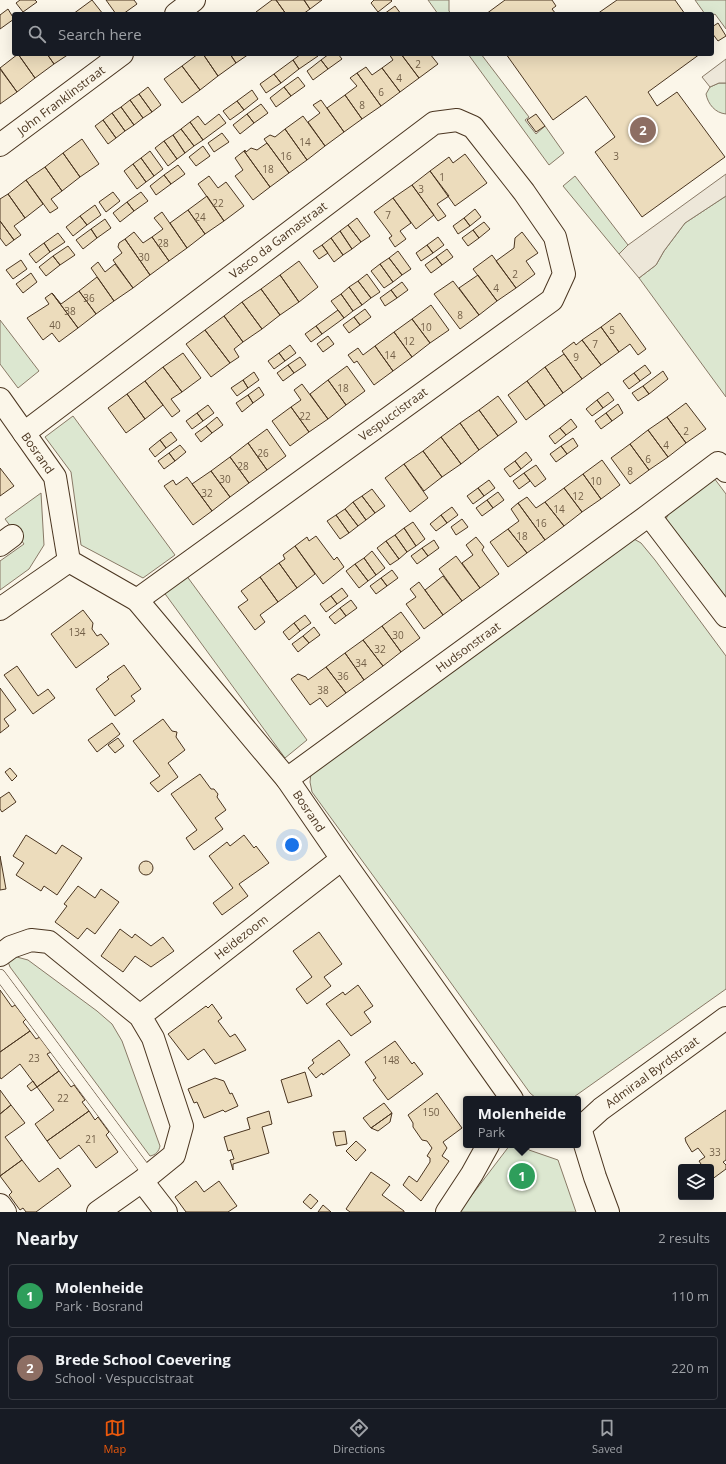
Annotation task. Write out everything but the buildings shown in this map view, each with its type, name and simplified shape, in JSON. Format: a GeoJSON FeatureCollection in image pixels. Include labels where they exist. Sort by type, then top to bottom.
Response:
{"type":"FeatureCollection","features":[{"type":"Feature","properties":{"kind":"street"},"geometry":{"type":"LineString","coordinates":[[179,12],[194,0]]}},
{"type":"Feature","properties":{"kind":"street","name":"John Franklinstraat"},"geometry":{"type":"LineString","coordinates":[[0,145],[119,56]]}},
{"type":"Feature","properties":{"kind":"street","name":"Vasco da Gamastraat"},"geometry":{"type":"LineString","coordinates":[[24,433],[434,123],[457,120],[473,127],[524,192]]}},
{"type":"Feature","properties":{"kind":"street","name":"Vespuccistraat"},"geometry":{"type":"LineString","coordinates":[[137,600],[552,300],[564,274],[555,237],[524,192]]}},
{"type":"Feature","properties":{"kind":"street","name":"Bosrand"},"geometry":{"type":"LineString","coordinates":[[0,399],[55,477],[69,561],[137,600],[287,779],[510,1096]]}},
{"type":"Feature","properties":{"kind":"street","name":"Hudsonstraat"},"geometry":{"type":"LineString","coordinates":[[287,779],[718,463],[726,471]]}},
{"type":"Feature","properties":{"kind":"street"},"geometry":{"type":"LineString","coordinates":[[649,515],[726,616]]}},
{"type":"Feature","properties":{"kind":"street"},"geometry":{"type":"LineString","coordinates":[[0,609],[69,561]]}},
{"type":"Feature","properties":{"kind":"street","name":"Heidezoom"},"geometry":{"type":"LineString","coordinates":[[140,1016],[342,859]]}},
{"type":"Feature","properties":{"kind":"street"},"geometry":{"type":"LineString","coordinates":[[0,955],[11,947],[31,940],[49,942],[140,1016],[152,1038],[182,1126],[174,1155],[98,1212]]}},
{"type":"Feature","properties":{"kind":"street","name":"Admiraal Byrdstraat"},"geometry":{"type":"LineString","coordinates":[[581,1127],[601,1109],[726,1018]]}},
{"type":"Feature","properties":{"kind":"street"},"geometry":{"type":"LineString","coordinates":[[581,1135],[608,1212]]}},
{"type":"Feature","properties":{"kind":"street"},"geometry":{"type":"LineString","coordinates":[[447,1212],[472,1174],[486,1148]]}},
{"type":"Feature","properties":{"kind":"street"},"geometry":{"type":"LineString","coordinates":[[145,1178],[166,1212]]}},
{"type":"Feature","properties":{"kind":"street"},"geometry":{"type":"LineString","coordinates":[[0,1205],[5,1212]]}},
{"type":"Feature","properties":{"kind":"lane"},"geometry":{"type":"LineString","coordinates":[[0,975],[145,1178]]}},
{"type":"Feature","properties":{"kind":"green space"},"geometry":{"type":"Polygon","coordinates":[[[428,0],[449,0],[450,12],[437,12],[428,0]]]}},
{"type":"Feature","properties":{"kind":"green space"},"geometry":{"type":"Polygon","coordinates":[[[695,0],[726,0],[726,29],[714,15],[714,12],[704,12],[695,0]]]}},
{"type":"Feature","properties":{"kind":"green space"},"geometry":{"type":"Polygon","coordinates":[[[469,56],[483,56],[529,117],[525,120],[536,134],[545,126],[564,153],[549,165],[469,56]]]}},
{"type":"Feature","properties":{"kind":"green space"},"geometry":{"type":"Polygon","coordinates":[[[719,83],[726,83],[726,114],[715,110],[708,101],[706,94],[710,87],[719,83]]]}},
{"type":"Feature","properties":{"kind":"green space"},"geometry":{"type":"Polygon","coordinates":[[[575,176],[628,245],[619,254],[563,186],[575,176]]]}},
{"type":"Feature","properties":{"kind":"green space"},"geometry":{"type":"Polygon","coordinates":[[[726,196],[726,397],[639,278],[656,265],[664,251],[685,223],[726,196]]]}},
{"type":"Feature","properties":{"kind":"green space"},"geometry":{"type":"Polygon","coordinates":[[[0,320],[39,371],[18,388],[0,364],[0,320]]]}},
{"type":"Feature","properties":{"kind":"green space"},"geometry":{"type":"Polygon","coordinates":[[[73,416],[175,555],[143,578],[81,545],[71,472],[45,437],[73,416]]]}},
{"type":"Feature","properties":{"kind":"green space"},"geometry":{"type":"Polygon","coordinates":[[[714,478],[726,494],[726,597],[666,519],[671,509],[714,478]]]}},
{"type":"Feature","properties":{"kind":"green space"},"geometry":{"type":"Polygon","coordinates":[[[41,493],[44,545],[29,569],[0,590],[0,561],[24,544],[5,519],[41,493]]]}},
{"type":"Feature","properties":{"kind":"green space"},"geometry":{"type":"Polygon","coordinates":[[[634,539],[641,543],[655,560],[726,656],[726,989],[575,1096],[534,1096],[312,792],[310,782],[311,773],[634,539]]]}},
{"type":"Feature","properties":{"kind":"green space"},"geometry":{"type":"Polygon","coordinates":[[[186,575],[307,740],[285,758],[163,591],[186,575]]]}},
{"type":"Feature","properties":{"kind":"green space"},"geometry":{"type":"Polygon","coordinates":[[[13,956],[28,960],[97,1011],[112,1024],[122,1041],[160,1146],[156,1154],[150,1156],[10,967],[7,959],[13,956]]]}},
{"type":"Feature","properties":{"kind":"green space"},"geometry":{"type":"Polygon","coordinates":[[[508,1148],[528,1148],[529,1150],[558,1160],[576,1212],[459,1212],[508,1148]]]}},
{"type":"Feature","properties":{"kind":"shaded area"},"geometry":{"type":"Polygon","coordinates":[[[726,59],[726,83],[719,83],[710,87],[702,77],[726,59]]]}},
{"type":"Feature","properties":{"kind":"shaded area"},"geometry":{"type":"Polygon","coordinates":[[[726,174],[726,196],[685,223],[664,251],[656,265],[639,278],[619,254],[628,245],[726,174]]]}},
{"type":"Feature","properties":{"kind":"place","name":"Brede School Coevering"},"geometry":{"type":"Point","coordinates":[643,130]}},
{"type":"Feature","properties":{"kind":"place","name":"Molenheide"},"geometry":{"type":"Point","coordinates":[522,1176]}}]}
